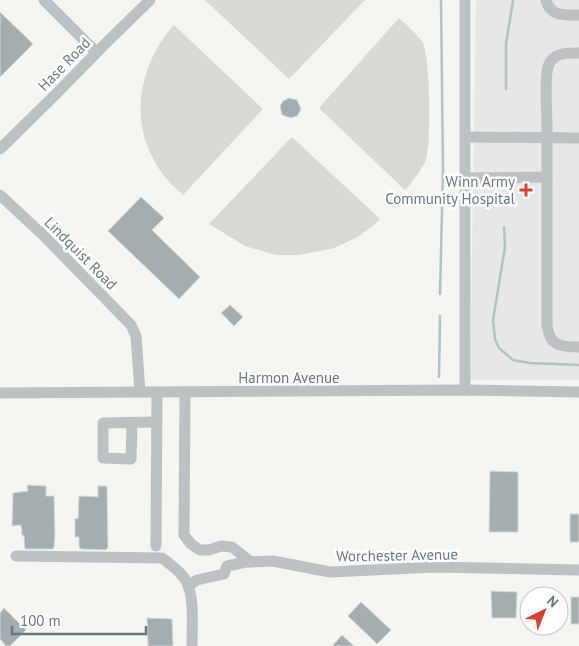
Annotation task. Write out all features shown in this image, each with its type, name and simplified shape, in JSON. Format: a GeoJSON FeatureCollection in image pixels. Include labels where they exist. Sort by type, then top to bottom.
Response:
{"type":"FeatureCollection","features":[{"type":"Feature","properties":{"kind":"street"},"geometry":{"type":"LineString","coordinates":[[44,0],[96,52]]}},
{"type":"Feature","properties":{"kind":"street"},"geometry":{"type":"LineString","coordinates":[[465,0],[465,390]]}},
{"type":"Feature","properties":{"kind":"street"},"geometry":{"type":"LineString","coordinates":[[546,0],[551,10],[558,14],[579,14]]}},
{"type":"Feature","properties":{"kind":"street","name":"Hase Road"},"geometry":{"type":"LineString","coordinates":[[0,149],[146,1]]}},
{"type":"Feature","properties":{"kind":"street"},"geometry":{"type":"LineString","coordinates":[[579,53],[564,53],[555,56],[546,69],[548,336],[556,344],[564,347],[579,347]]}},
{"type":"Feature","properties":{"kind":"street"},"geometry":{"type":"LineString","coordinates":[[466,137],[579,138]]}},
{"type":"Feature","properties":{"kind":"street"},"geometry":{"type":"LineString","coordinates":[[466,178],[547,178]]}},
{"type":"Feature","properties":{"kind":"street","name":"Lindquist Road"},"geometry":{"type":"LineString","coordinates":[[0,194],[131,325],[136,336],[140,392]]}},
{"type":"Feature","properties":{"kind":"street","name":"Harmon Avenue"},"geometry":{"type":"LineString","coordinates":[[0,393],[465,390],[579,392]]}},
{"type":"Feature","properties":{"kind":"street"},"geometry":{"type":"LineString","coordinates":[[156,546],[157,392]]}},
{"type":"Feature","properties":{"kind":"street"},"geometry":{"type":"LineString","coordinates":[[185,392],[184,535],[191,544],[200,550],[209,550],[221,546],[232,547],[251,562]]}},
{"type":"Feature","properties":{"kind":"street"},"geometry":{"type":"LineString","coordinates":[[132,424],[156,422]]}},
{"type":"Feature","properties":{"kind":"street"},"geometry":{"type":"LineString","coordinates":[[16,556],[162,558],[176,568],[188,586],[192,598],[192,646]]}},
{"type":"Feature","properties":{"kind":"street","name":"Worchester Avenue"},"geometry":{"type":"LineString","coordinates":[[188,586],[197,580],[224,574],[227,566],[246,562],[273,561],[330,572],[435,567],[579,570]]}},
{"type":"Feature","properties":{"kind":"shaded area"},"geometry":{"type":"Polygon","coordinates":[[[205,0],[365,0],[289,79],[205,0]]]}},
{"type":"Feature","properties":{"kind":"shaded area","name":"Winn Army Community Hospital"},"geometry":{"type":"Polygon","coordinates":[[[476,0],[579,0],[579,380],[470,380],[476,0]]]}},
{"type":"Feature","properties":{"kind":"shaded area"},"geometry":{"type":"Polygon","coordinates":[[[399,18],[423,43],[427,66],[429,102],[429,139],[425,162],[405,190],[319,108],[399,18]]]}},
{"type":"Feature","properties":{"kind":"shaded area"},"geometry":{"type":"Polygon","coordinates":[[[174,25],[263,109],[183,195],[166,179],[151,154],[145,139],[141,109],[145,78],[150,64],[156,50],[174,25]]]}},
{"type":"Feature","properties":{"kind":"shaded area"},"geometry":{"type":"Polygon","coordinates":[[[292,137],[380,219],[373,226],[356,238],[334,248],[299,255],[276,255],[245,246],[209,224],[292,137]]]}},
{"type":"Feature","properties":{"kind":"building"},"geometry":{"type":"Polygon","coordinates":[[[0,12],[33,44],[0,77],[0,12]]]}},
{"type":"Feature","properties":{"kind":"building"},"geometry":{"type":"Polygon","coordinates":[[[289,98],[297,100],[301,109],[297,116],[291,118],[282,115],[280,106],[283,101],[289,98]]]}},
{"type":"Feature","properties":{"kind":"building"},"geometry":{"type":"Polygon","coordinates":[[[141,197],[164,218],[152,230],[200,277],[179,299],[108,231],[141,197]]]}},
{"type":"Feature","properties":{"kind":"building"},"geometry":{"type":"Polygon","coordinates":[[[230,305],[243,317],[234,326],[221,313],[230,305]]]}},
{"type":"Feature","properties":{"kind":"building"},"geometry":{"type":"Polygon","coordinates":[[[490,471],[518,472],[518,532],[489,532],[490,471]]]}},
{"type":"Feature","properties":{"kind":"building"},"geometry":{"type":"Polygon","coordinates":[[[27,485],[46,486],[46,496],[54,496],[55,536],[53,549],[25,549],[21,525],[12,526],[13,493],[28,491],[27,485]]]}},
{"type":"Feature","properties":{"kind":"building"},"geometry":{"type":"Polygon","coordinates":[[[98,486],[107,486],[108,547],[106,550],[81,549],[79,547],[79,537],[75,537],[75,518],[78,519],[79,496],[98,497],[98,486]]]}},
{"type":"Feature","properties":{"kind":"building"},"geometry":{"type":"Polygon","coordinates":[[[570,514],[579,514],[579,542],[570,542],[570,514]]]}},
{"type":"Feature","properties":{"kind":"building"},"geometry":{"type":"Polygon","coordinates":[[[491,591],[517,592],[516,618],[492,618],[491,591]]]}},
{"type":"Feature","properties":{"kind":"building"},"geometry":{"type":"Polygon","coordinates":[[[571,597],[579,597],[579,624],[571,624],[571,597]]]}},
{"type":"Feature","properties":{"kind":"building"},"geometry":{"type":"Polygon","coordinates":[[[361,602],[391,630],[377,644],[348,616],[361,602]]]}},
{"type":"Feature","properties":{"kind":"building"},"geometry":{"type":"Polygon","coordinates":[[[4,608],[26,630],[10,646],[6,646],[0,639],[0,613],[4,608]]]}},
{"type":"Feature","properties":{"kind":"building"},"geometry":{"type":"Polygon","coordinates":[[[147,618],[172,619],[173,646],[148,646],[147,618]]]}},
{"type":"Feature","properties":{"kind":"building"},"geometry":{"type":"Polygon","coordinates":[[[342,635],[354,646],[332,646],[342,635]]]}},
{"type":"Feature","properties":{"kind":"waterway"},"geometry":{"type":"LineString","coordinates":[[440,294],[443,170],[441,0]]}},
{"type":"Feature","properties":{"kind":"waterway"},"geometry":{"type":"LineString","coordinates":[[506,89],[506,44],[513,0]]}},
{"type":"Feature","properties":{"kind":"waterway"},"geometry":{"type":"LineString","coordinates":[[504,227],[505,247],[493,320],[495,339],[499,348],[513,360],[530,363],[579,365]]}},
{"type":"Feature","properties":{"kind":"waterway"},"geometry":{"type":"LineString","coordinates":[[439,377],[440,316]]}},
{"type":"Feature","properties":{"kind":"place","name":"Winn Army Community Hospital"},"geometry":{"type":"Point","coordinates":[526,190]}}]}
